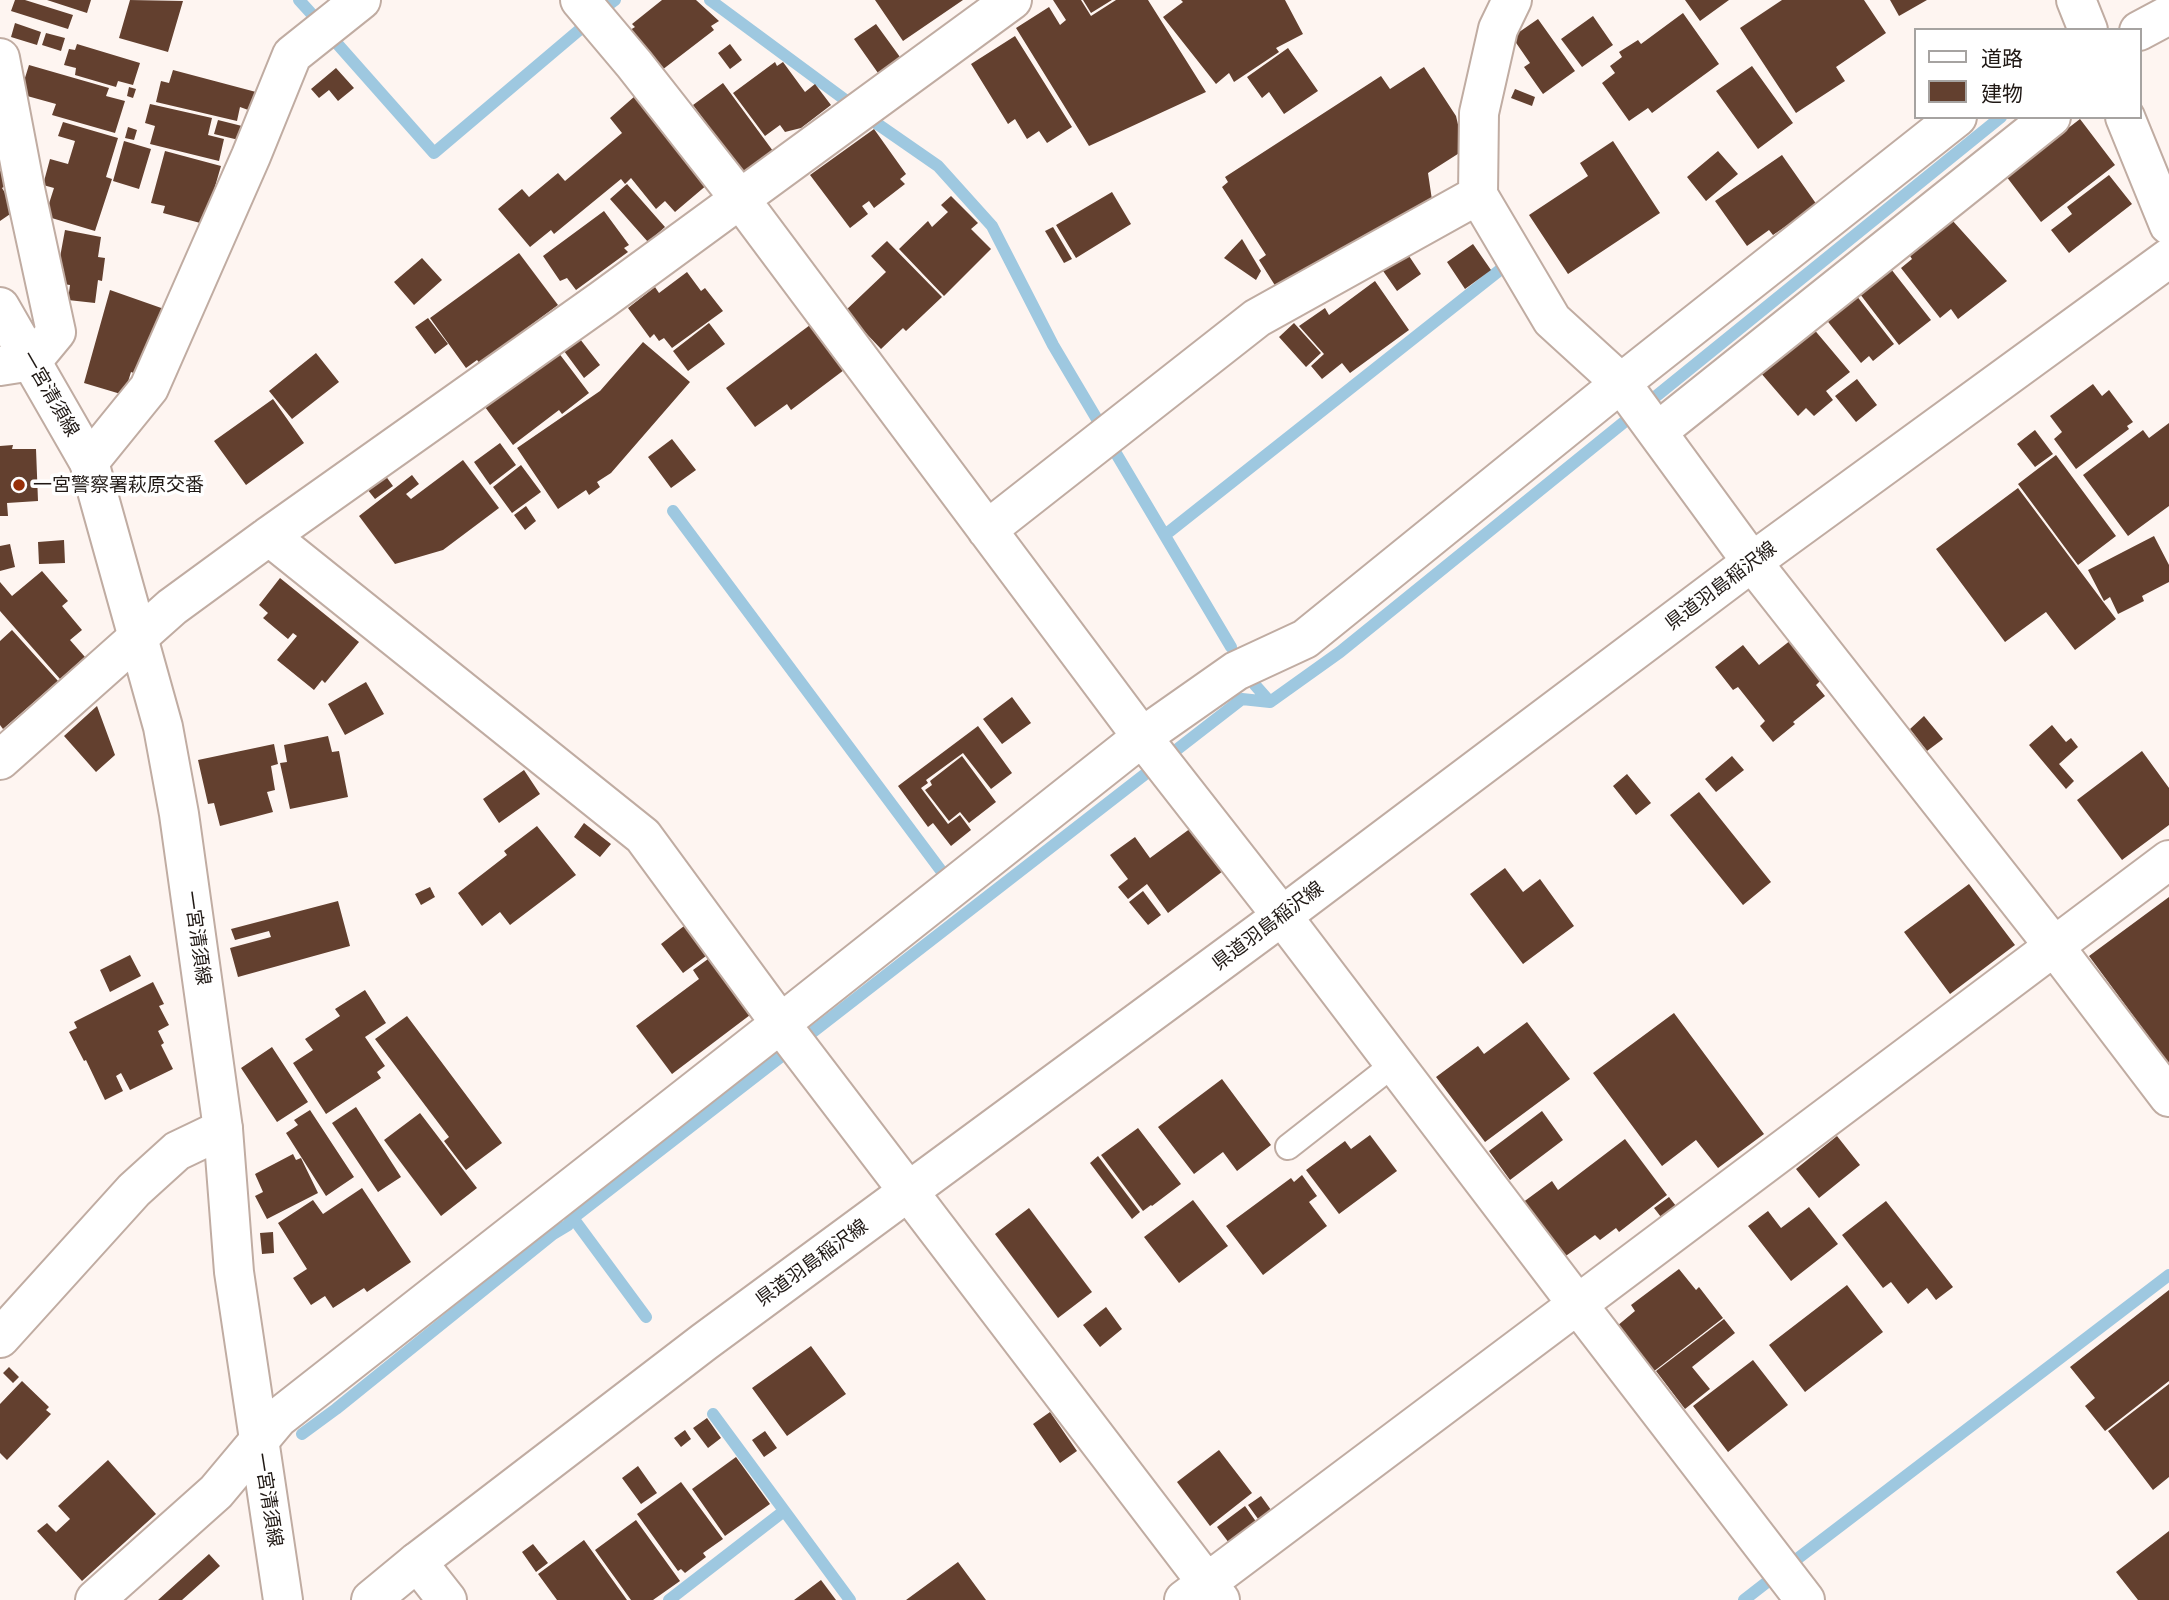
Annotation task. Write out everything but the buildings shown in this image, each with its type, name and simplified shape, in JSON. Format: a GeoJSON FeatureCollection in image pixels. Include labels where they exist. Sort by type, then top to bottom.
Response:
{"type":"FeatureCollection","features":[{"type":"Feature","properties":{"kind":"street"},"geometry":{"type":"LineString","coordinates":[[89,462],[149,388],[251,156],[292,55],[361,0]]}},
{"type":"Feature","properties":{"kind":"street"},"geometry":{"type":"LineString","coordinates":[[580,0],[740,199],[1157,756],[1805,1600]]}},
{"type":"Feature","properties":{"kind":"street"},"geometry":{"type":"LineString","coordinates":[[1512,0],[1498,29],[1479,113],[1478,195],[1552,320],[1638,407],[1752,562],[2054,946],[2169,1097]]}},
{"type":"Feature","properties":{"kind":"street"},"geometry":{"type":"LineString","coordinates":[[2076,0],[2087,28]]}},
{"type":"Feature","properties":{"kind":"street"},"geometry":{"type":"LineString","coordinates":[[0,760],[172,607],[602,300],[1001,3]]}},
{"type":"Feature","properties":{"kind":"street"},"geometry":{"type":"LineString","coordinates":[[2141,30],[2169,15]]}},
{"type":"Feature","properties":{"kind":"street"},"geometry":{"type":"LineString","coordinates":[[0,58],[56,332],[16,364]]}},
{"type":"Feature","properties":{"kind":"street"},"geometry":{"type":"LineString","coordinates":[[1638,407],[1955,119]]}},
{"type":"Feature","properties":{"kind":"street"},"geometry":{"type":"LineString","coordinates":[[95,1600],[216,1492],[278,1418],[793,1040],[1157,756],[1236,671],[1305,639],[2049,119]]}},
{"type":"Feature","properties":{"kind":"street"},"geometry":{"type":"LineString","coordinates":[[2125,119],[2169,225]]}},
{"type":"Feature","properties":{"kind":"street"},"geometry":{"type":"LineString","coordinates":[[987,530],[1257,318],[1478,195]]}},
{"type":"Feature","properties":{"kind":"street","name":"県道羽島稲沢線"},"geometry":{"type":"LineString","coordinates":[[371,1600],[704,1342],[1282,916],[1752,562],[2169,258]]}},
{"type":"Feature","properties":{"kind":"street","name":"一宮清須線"},"geometry":{"type":"LineString","coordinates":[[0,307],[16,364],[89,462],[163,727],[180,814],[223,1129],[234,1272],[283,1600]]}},
{"type":"Feature","properties":{"kind":"street"},"geometry":{"type":"LineString","coordinates":[[269,536],[643,836],[1204,1594],[1578,1305],[2169,860]]}},
{"type":"Feature","properties":{"kind":"street"},"geometry":{"type":"LineString","coordinates":[[0,1337],[134,1190],[177,1151],[223,1129]]}},
{"type":"Feature","properties":{"kind":"street"},"geometry":{"type":"LineString","coordinates":[[417,1562],[447,1600]]}},
{"type":"Feature","properties":{"kind":"lane"},"geometry":{"type":"LineString","coordinates":[[1288,1147],[1394,1064]]}},
{"type":"Feature","properties":{"kind":"waterway"},"geometry":{"type":"LineString","coordinates":[[299,0],[318,21]]}},
{"type":"Feature","properties":{"kind":"waterway"},"geometry":{"type":"LineString","coordinates":[[608,0],[611,3],[615,0]]}},
{"type":"Feature","properties":{"kind":"waterway"},"geometry":{"type":"LineString","coordinates":[[710,0],[844,99]]}},
{"type":"Feature","properties":{"kind":"waterway"},"geometry":{"type":"LineString","coordinates":[[333,39],[434,153],[584,26]]}},
{"type":"Feature","properties":{"kind":"waterway"},"geometry":{"type":"LineString","coordinates":[[302,1434],[553,1234],[568,1225],[573,1218],[1242,699],[1270,702],[1340,652],[1999,119]]}},
{"type":"Feature","properties":{"kind":"waterway"},"geometry":{"type":"LineString","coordinates":[[876,123],[938,166],[992,226],[1053,345],[1101,426]]}},
{"type":"Feature","properties":{"kind":"waterway"},"geometry":{"type":"LineString","coordinates":[[1165,535],[1505,266]]}},
{"type":"Feature","properties":{"kind":"waterway"},"geometry":{"type":"LineString","coordinates":[[1114,450],[1231,647]]}},
{"type":"Feature","properties":{"kind":"waterway"},"geometry":{"type":"LineString","coordinates":[[673,511],[951,884]]}},
{"type":"Feature","properties":{"kind":"waterway"},"geometry":{"type":"LineString","coordinates":[[1255,685],[1270,702]]}},
{"type":"Feature","properties":{"kind":"waterway"},"geometry":{"type":"LineString","coordinates":[[573,1218],[646,1317]]}},
{"type":"Feature","properties":{"kind":"waterway"},"geometry":{"type":"LineString","coordinates":[[1797,1559],[2169,1275]]}},
{"type":"Feature","properties":{"kind":"waterway"},"geometry":{"type":"LineString","coordinates":[[713,1414],[850,1600]]}},
{"type":"Feature","properties":{"kind":"waterway"},"geometry":{"type":"LineString","coordinates":[[669,1600],[784,1511]]}},
{"type":"Feature","properties":{"kind":"waterway"},"geometry":{"type":"LineString","coordinates":[[1744,1600],[1771,1579]]}},
{"type":"Feature","properties":{"kind":"place","name":"一宮警察署萩原交番"},"geometry":{"type":"Point","coordinates":[19,485]}}]}
